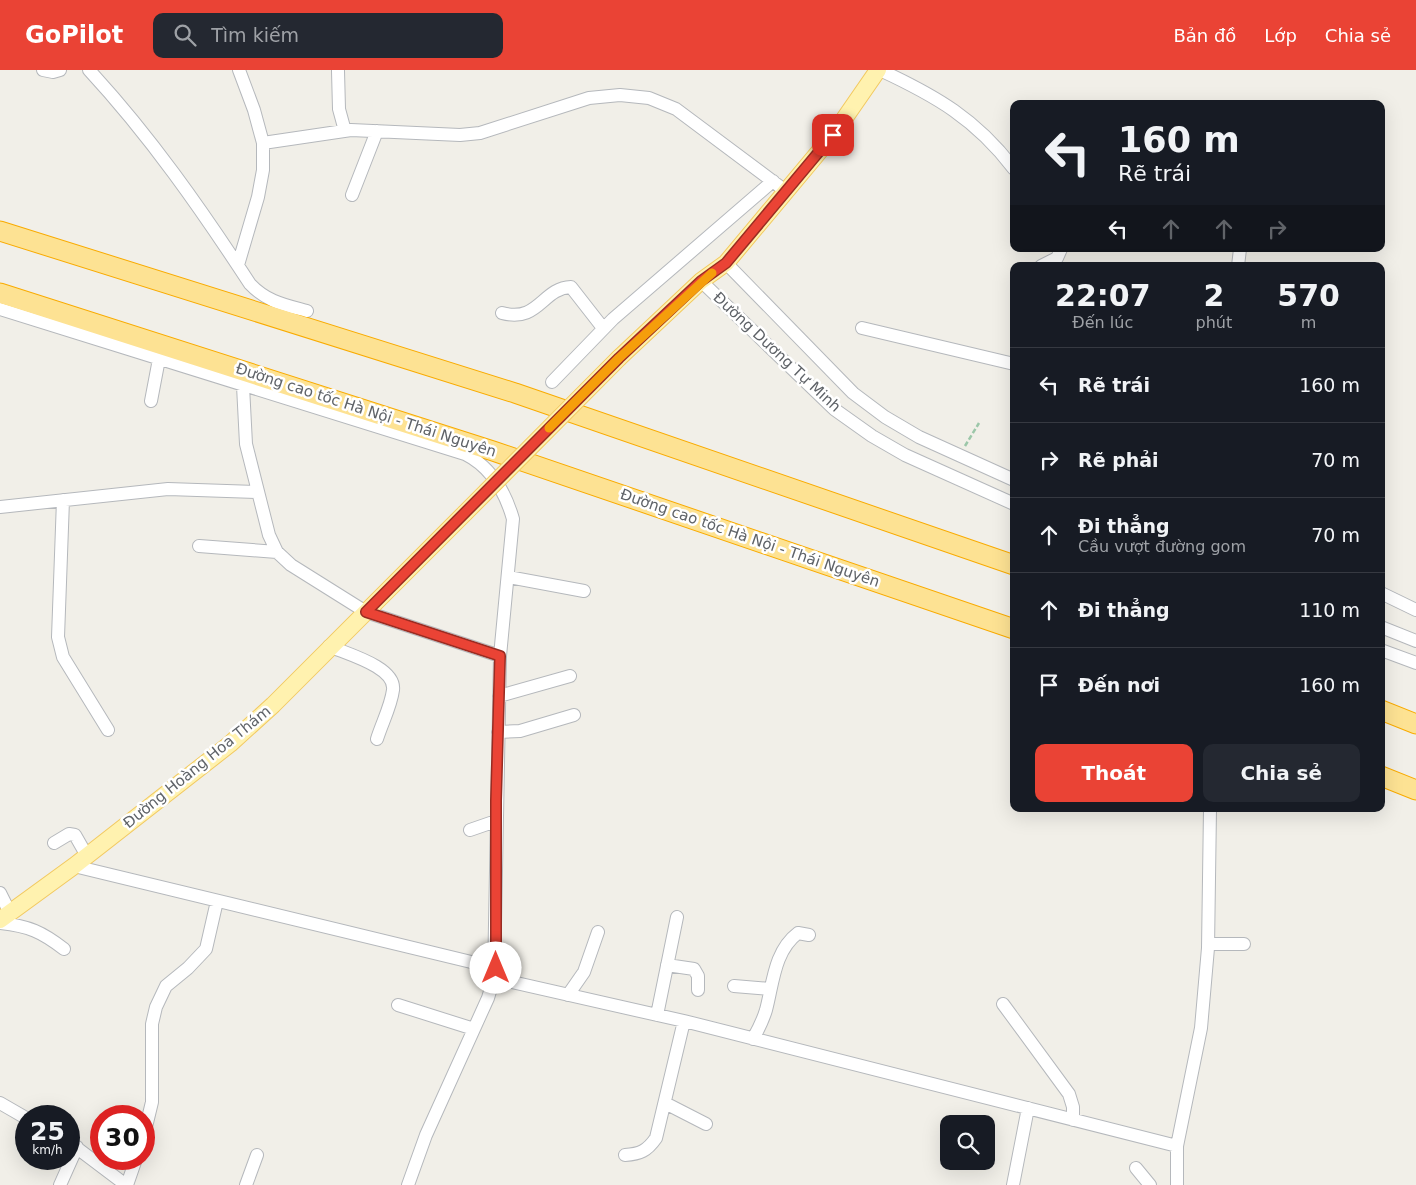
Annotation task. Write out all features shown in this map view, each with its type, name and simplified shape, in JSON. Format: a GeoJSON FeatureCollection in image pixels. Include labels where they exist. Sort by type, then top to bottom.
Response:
{"type":"FeatureCollection","features":[{"type":"Feature","properties":{"kind":"highway"},"geometry":{"type":"LineString","coordinates":[[0,231],[515,393],[1010,564]]}},
{"type":"Feature","properties":{"kind":"highway","name":"Đường cao tốc Hà Nội - Thái Nguyên"},"geometry":{"type":"LineString","coordinates":[[0,294],[493,450],[1010,628]]}},
{"type":"Feature","properties":{"kind":"highway"},"geometry":{"type":"LineString","coordinates":[[1385,712],[1416,724]]}},
{"type":"Feature","properties":{"kind":"highway"},"geometry":{"type":"LineString","coordinates":[[1385,778],[1416,790]]}},
{"type":"Feature","properties":{"kind":"main road"},"geometry":{"type":"LineString","coordinates":[[701,281],[726,263],[788,192],[833,135],[879,70]]}},
{"type":"Feature","properties":{"kind":"main road","name":"Đường Hoàng Hoa Thám"},"geometry":{"type":"LineString","coordinates":[[3,919],[230,744],[366,612],[619,358],[701,281]]}},
{"type":"Feature","properties":{"kind":"street"},"geometry":{"type":"LineString","coordinates":[[43,70],[53,72],[60,70]]}},
{"type":"Feature","properties":{"kind":"street"},"geometry":{"type":"LineString","coordinates":[[89,70],[124,108],[162,156],[261,295],[275,303],[307,311]]}},
{"type":"Feature","properties":{"kind":"street"},"geometry":{"type":"LineString","coordinates":[[879,70],[920,88],[953,108],[986,137],[1010,164]]}},
{"type":"Feature","properties":{"kind":"street"},"geometry":{"type":"LineString","coordinates":[[338,71],[340,109],[345,131]]}},
{"type":"Feature","properties":{"kind":"street"},"geometry":{"type":"LineString","coordinates":[[238,265],[258,197],[263,170],[263,143],[243,72]]}},
{"type":"Feature","properties":{"kind":"street"},"geometry":{"type":"LineString","coordinates":[[263,143],[345,131],[480,133],[589,98],[620,95],[649,98],[676,109],[788,192]]}},
{"type":"Feature","properties":{"kind":"street"},"geometry":{"type":"LineString","coordinates":[[352,195],[377,131]]}},
{"type":"Feature","properties":{"kind":"street"},"geometry":{"type":"LineString","coordinates":[[552,382],[603,328],[773,181]]}},
{"type":"Feature","properties":{"kind":"street"},"geometry":{"type":"LineString","coordinates":[[1049,262],[1057,258],[1060,252]]}},
{"type":"Feature","properties":{"kind":"street","name":"Đường Dương Tự Minh"},"geometry":{"type":"LineString","coordinates":[[726,263],[853,393],[893,422],[959,456],[1010,478]]}},
{"type":"Feature","properties":{"kind":"street","name":"Đường Dương Tự Minh"},"geometry":{"type":"LineString","coordinates":[[701,281],[834,409],[905,455],[1010,502]]}},
{"type":"Feature","properties":{"kind":"street"},"geometry":{"type":"LineString","coordinates":[[502,313],[522,315],[530,312],[552,294],[570,287],[603,328]]}},
{"type":"Feature","properties":{"kind":"street"},"geometry":{"type":"LineString","coordinates":[[0,309],[464,454],[478,460],[498,484],[507,499],[513,519],[500,656],[495,973],[474,1029],[426,1135],[408,1185]]}},
{"type":"Feature","properties":{"kind":"street"},"geometry":{"type":"LineString","coordinates":[[862,328],[1010,363]]}},
{"type":"Feature","properties":{"kind":"street"},"geometry":{"type":"LineString","coordinates":[[151,401],[159,359]]}},
{"type":"Feature","properties":{"kind":"street"},"geometry":{"type":"LineString","coordinates":[[243,386],[243,426],[257,492],[269,535],[278,552],[291,565],[366,612],[500,656]]}},
{"type":"Feature","properties":{"kind":"street"},"geometry":{"type":"LineString","coordinates":[[0,507],[168,489],[257,492]]}},
{"type":"Feature","properties":{"kind":"street"},"geometry":{"type":"LineString","coordinates":[[63,500],[58,637],[63,657],[108,730]]}},
{"type":"Feature","properties":{"kind":"street"},"geometry":{"type":"LineString","coordinates":[[199,546],[278,552]]}},
{"type":"Feature","properties":{"kind":"street"},"geometry":{"type":"LineString","coordinates":[[508,577],[584,591]]}},
{"type":"Feature","properties":{"kind":"street"},"geometry":{"type":"LineString","coordinates":[[1385,595],[1416,610]]}},
{"type":"Feature","properties":{"kind":"street"},"geometry":{"type":"LineString","coordinates":[[1385,629],[1416,641]]}},
{"type":"Feature","properties":{"kind":"street"},"geometry":{"type":"LineString","coordinates":[[330,646],[386,671],[392,679],[393,690],[378,739]]}},
{"type":"Feature","properties":{"kind":"street"},"geometry":{"type":"LineString","coordinates":[[1385,651],[1416,663]]}},
{"type":"Feature","properties":{"kind":"street"},"geometry":{"type":"LineString","coordinates":[[499,696],[570,676]]}},
{"type":"Feature","properties":{"kind":"street"},"geometry":{"type":"LineString","coordinates":[[498,732],[520,731],[574,715]]}},
{"type":"Feature","properties":{"kind":"street"},"geometry":{"type":"LineString","coordinates":[[1177,1185],[1177,1146],[1201,1028],[1208,944],[1210,812]]}},
{"type":"Feature","properties":{"kind":"street"},"geometry":{"type":"LineString","coordinates":[[470,830],[496,821]]}},
{"type":"Feature","properties":{"kind":"street"},"geometry":{"type":"LineString","coordinates":[[54,843],[69,834],[75,835],[87,856]]}},
{"type":"Feature","properties":{"kind":"street"},"geometry":{"type":"LineString","coordinates":[[74,866],[495,973],[568,995],[684,1021],[1177,1146]]}},
{"type":"Feature","properties":{"kind":"street"},"geometry":{"type":"LineString","coordinates":[[0,893],[3,919],[36,930],[64,949]]}},
{"type":"Feature","properties":{"kind":"street"},"geometry":{"type":"LineString","coordinates":[[151,1105],[152,1024],[156,1008],[166,986],[193,964],[206,950],[217,901]]}},
{"type":"Feature","properties":{"kind":"street"},"geometry":{"type":"LineString","coordinates":[[657,1015],[677,917]]}},
{"type":"Feature","properties":{"kind":"street"},"geometry":{"type":"LineString","coordinates":[[568,995],[584,972],[598,932]]}},
{"type":"Feature","properties":{"kind":"street"},"geometry":{"type":"LineString","coordinates":[[754,1039],[766,1012],[770,988],[779,959],[793,937],[802,932],[809,935]]}},
{"type":"Feature","properties":{"kind":"street"},"geometry":{"type":"LineString","coordinates":[[1208,944],[1244,944]]}},
{"type":"Feature","properties":{"kind":"street"},"geometry":{"type":"LineString","coordinates":[[667,965],[694,969],[698,976],[698,990]]}},
{"type":"Feature","properties":{"kind":"street"},"geometry":{"type":"LineString","coordinates":[[734,986],[770,988]]}},
{"type":"Feature","properties":{"kind":"street"},"geometry":{"type":"LineString","coordinates":[[1003,1004],[1069,1094],[1073,1108],[1072,1120]]}},
{"type":"Feature","properties":{"kind":"street"},"geometry":{"type":"LineString","coordinates":[[398,1005],[474,1029]]}},
{"type":"Feature","properties":{"kind":"street"},"geometry":{"type":"LineString","coordinates":[[625,1156],[641,1154],[649,1148],[656,1138],[684,1021]]}},
{"type":"Feature","properties":{"kind":"street"},"geometry":{"type":"LineString","coordinates":[[0,1103],[15,1112]]}},
{"type":"Feature","properties":{"kind":"street"},"geometry":{"type":"LineString","coordinates":[[665,1103],[706,1124]]}},
{"type":"Feature","properties":{"kind":"street"},"geometry":{"type":"LineString","coordinates":[[1014,1185],[1028,1108]]}},
{"type":"Feature","properties":{"kind":"street"},"geometry":{"type":"LineString","coordinates":[[80,1149],[127,1185],[132,1170]]}},
{"type":"Feature","properties":{"kind":"street"},"geometry":{"type":"LineString","coordinates":[[246,1185],[258,1155]]}},
{"type":"Feature","properties":{"kind":"street"},"geometry":{"type":"LineString","coordinates":[[1136,1168],[1150,1185]]}},
{"type":"Feature","properties":{"kind":"street"},"geometry":{"type":"LineString","coordinates":[[60,1185],[65,1170]]}},
{"type":"Feature","properties":{"kind":"path"},"geometry":{"type":"LineString","coordinates":[[959,456],[978,424]]}},
{"type":"Feature","properties":{"kind":"slow traffic"},"geometry":{"type":"LineString","coordinates":[[549,428],[619,358],[701,281],[712,273]]}},
{"type":"Feature","properties":{"kind":"route"},"geometry":{"type":"LineString","coordinates":[[496,968],[496,801],[500,656],[366,612],[619,358],[701,281],[726,263],[778,204],[833,135]]}}]}
